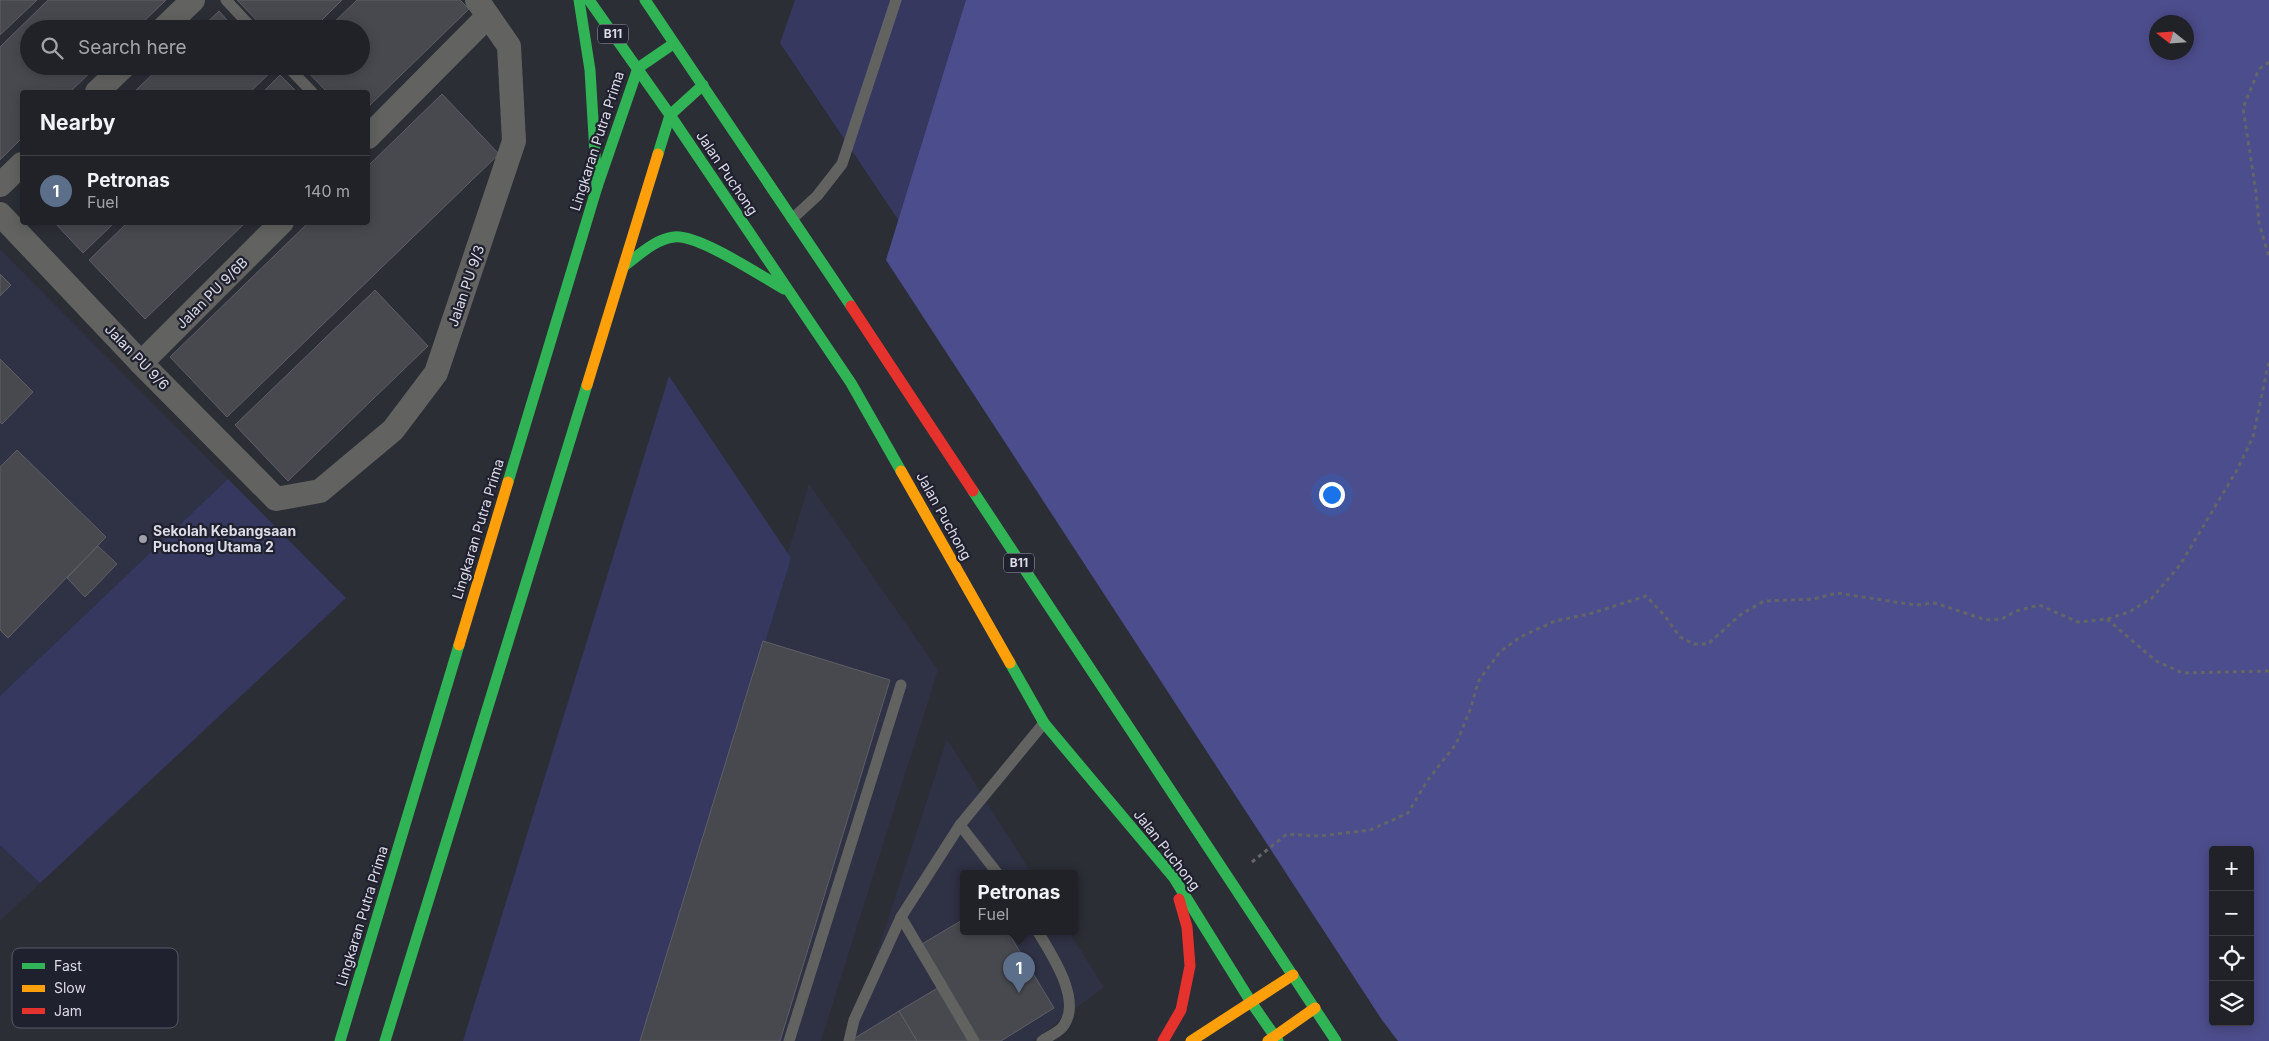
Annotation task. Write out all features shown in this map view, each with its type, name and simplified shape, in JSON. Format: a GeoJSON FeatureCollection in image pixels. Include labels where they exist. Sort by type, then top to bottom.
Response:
{"type":"FeatureCollection","features":[{"type":"Feature","properties":{"kind":"main road"},"geometry":{"type":"LineString","coordinates":[[579,0],[587,34],[592,73],[597,187]]}},
{"type":"Feature","properties":{"kind":"main road","name":"Jalan Puchong"},"geometry":{"type":"LineString","coordinates":[[589,0],[638,68],[851,383],[1044,723],[1174,878],[1274,1039]]}},
{"type":"Feature","properties":{"kind":"main road","name":"Jalan Puchong"},"geometry":{"type":"LineString","coordinates":[[645,0],[1294,975],[1336,1041]]}},
{"type":"Feature","properties":{"kind":"main road","name":"Lingkaran Putra Prima"},"geometry":{"type":"LineString","coordinates":[[340,1041],[597,187],[638,68],[674,44]]}},
{"type":"Feature","properties":{"kind":"main road"},"geometry":{"type":"LineString","coordinates":[[385,1041],[670,115],[703,85]]}},
{"type":"Feature","properties":{"kind":"main road"},"geometry":{"type":"LineString","coordinates":[[624,266],[661,241],[676,236],[695,241],[787,291]]}},
{"type":"Feature","properties":{"kind":"main road"},"geometry":{"type":"LineString","coordinates":[[1163,1041],[1181,1010],[1190,966],[1187,927],[1174,878]]}},
{"type":"Feature","properties":{"kind":"main road"},"geometry":{"type":"LineString","coordinates":[[1191,1041],[1294,975]]}},
{"type":"Feature","properties":{"kind":"main road"},"geometry":{"type":"LineString","coordinates":[[1274,1039],[1315,1008]]}},
{"type":"Feature","properties":{"kind":"street"},"geometry":{"type":"LineString","coordinates":[[172,20],[193,0]]}},
{"type":"Feature","properties":{"kind":"street"},"geometry":{"type":"LineString","coordinates":[[370,135],[482,8]]}},
{"type":"Feature","properties":{"kind":"street","name":"Jalan PU 9/3"},"geometry":{"type":"LineString","coordinates":[[276,499],[320,491],[393,430],[436,373],[514,141],[509,46],[482,8]]}},
{"type":"Feature","properties":{"kind":"street"},"geometry":{"type":"LineString","coordinates":[[99,90],[115,75]]}},
{"type":"Feature","properties":{"kind":"street"},"geometry":{"type":"LineString","coordinates":[[0,185],[20,166]]}},
{"type":"Feature","properties":{"kind":"street","name":"Jalan PU 9/6"},"geometry":{"type":"LineString","coordinates":[[0,214],[142,363],[276,499]]}},
{"type":"Feature","properties":{"kind":"street","name":"Jalan PU 9/6B"},"geometry":{"type":"LineString","coordinates":[[142,363],[279,225]]}},
{"type":"Feature","properties":{"kind":"lane"},"geometry":{"type":"LineString","coordinates":[[226,0],[244,20]]}},
{"type":"Feature","properties":{"kind":"lane"},"geometry":{"type":"LineString","coordinates":[[792,220],[817,196],[842,164],[896,0]]}},
{"type":"Feature","properties":{"kind":"lane"},"geometry":{"type":"LineString","coordinates":[[296,75],[310,90]]}},
{"type":"Feature","properties":{"kind":"lane"},"geometry":{"type":"LineString","coordinates":[[790,1041],[901,685]]}},
{"type":"Feature","properties":{"kind":"lane"},"geometry":{"type":"LineString","coordinates":[[849,1041],[854,1020],[901,917],[960,825],[1044,723]]}},
{"type":"Feature","properties":{"kind":"lane"},"geometry":{"type":"LineString","coordinates":[[960,825],[995,870]]}},
{"type":"Feature","properties":{"kind":"lane"},"geometry":{"type":"LineString","coordinates":[[901,917],[974,1041]]}},
{"type":"Feature","properties":{"kind":"lane"},"geometry":{"type":"LineString","coordinates":[[1040,935],[1055,959],[1067,990],[1070,1015],[1063,1027],[1042,1041]]}},
{"type":"Feature","properties":{"kind":"path"},"geometry":{"type":"LineString","coordinates":[[2269,62],[2259,69],[2243,108],[2259,223],[2269,257]]}},
{"type":"Feature","properties":{"kind":"path"},"geometry":{"type":"LineString","coordinates":[[1231,881],[1287,834],[1319,836],[1370,830],[1408,813],[1427,781],[1456,744],[1470,710],[1479,680],[1500,652],[1520,637],[1555,621],[1589,614],[1646,596],[1665,616],[1680,637],[1694,644],[1708,644],[1740,615],[1764,600],[1814,599],[1837,593],[1915,605],[1935,603],[1986,620],[2002,619],[2016,611],[2038,604],[2078,622],[2107,619],[2129,612],[2152,598],[2180,565],[2222,497],[2253,437],[2269,361]]}},
{"type":"Feature","properties":{"kind":"path"},"geometry":{"type":"LineString","coordinates":[[2107,619],[2156,661],[2183,673],[2269,671]]}},
{"type":"Feature","properties":{"kind":"shaded area"},"geometry":{"type":"Polygon","coordinates":[[[795,0],[976,0],[899,221],[780,43],[795,0]]]}},
{"type":"Feature","properties":{"kind":"shaded area"},"geometry":{"type":"Polygon","coordinates":[[[966,0],[2269,0],[2269,1041],[1398,1041],[1382,1020],[886,260],[966,0]]]}},
{"type":"Feature","properties":{"kind":"shaded area","name":"Sekolah Kebangsaan Puchong Utama 2"},"geometry":{"type":"Polygon","coordinates":[[[0,249],[346,598],[0,921],[0,249]]]}},
{"type":"Feature","properties":{"kind":"shaded area"},"geometry":{"type":"Polygon","coordinates":[[[669,376],[791,558],[642,1041],[463,1041],[669,376]]]}},
{"type":"Feature","properties":{"kind":"shaded area"},"geometry":{"type":"Polygon","coordinates":[[[228,479],[346,598],[40,883],[0,845],[0,696],[228,479]]]}},
{"type":"Feature","properties":{"kind":"shaded area"},"geometry":{"type":"Polygon","coordinates":[[[809,484],[938,670],[821,1041],[638,1041],[809,484]]]}},
{"type":"Feature","properties":{"kind":"shaded area"},"geometry":{"type":"Polygon","coordinates":[[[947,739],[1029,870],[960,870],[960,935],[1071,935],[1104,987],[1033,1041],[848,1041],[947,739]]]}},
{"type":"Feature","properties":{"kind":"building"},"geometry":{"type":"Polygon","coordinates":[[[0,0],[37,0],[0,35],[0,0]]]}},
{"type":"Feature","properties":{"kind":"building"},"geometry":{"type":"Polygon","coordinates":[[[48,0],[166,0],[145,20],[28,20],[48,0]]]}},
{"type":"Feature","properties":{"kind":"building"},"geometry":{"type":"Polygon","coordinates":[[[237,0],[342,0],[322,20],[256,20],[237,0]]]}},
{"type":"Feature","properties":{"kind":"building"},"geometry":{"type":"Polygon","coordinates":[[[357,0],[460,0],[469,9],[370,105],[370,90],[325,90],[311,75],[370,75],[370,20],[336,20],[357,0]]]}},
{"type":"Feature","properties":{"kind":"building"},"geometry":{"type":"Polygon","coordinates":[[[219,11],[227,20],[210,20],[219,11]]]}},
{"type":"Feature","properties":{"kind":"building"},"geometry":{"type":"Polygon","coordinates":[[[20,27],[20,75],[88,75],[72,90],[20,90],[20,140],[0,160],[0,47],[20,27]]]}},
{"type":"Feature","properties":{"kind":"building"},"geometry":{"type":"Polygon","coordinates":[[[152,75],[268,75],[252,90],[136,90],[152,75]]]}},
{"type":"Feature","properties":{"kind":"building"},"geometry":{"type":"Polygon","coordinates":[[[280,75],[295,90],[265,90],[280,75]]]}},
{"type":"Feature","properties":{"kind":"building"},"geometry":{"type":"Polygon","coordinates":[[[442,94],[499,154],[227,417],[170,357],[306,225],[370,225],[370,164],[442,94]]]}},
{"type":"Feature","properties":{"kind":"building"},"geometry":{"type":"Polygon","coordinates":[[[57,225],[112,225],[83,253],[57,225]]]}},
{"type":"Feature","properties":{"kind":"building"},"geometry":{"type":"Polygon","coordinates":[[[125,225],[243,225],[145,319],[89,260],[125,225]]]}},
{"type":"Feature","properties":{"kind":"building"},"geometry":{"type":"Polygon","coordinates":[[[0,274],[11,285],[0,296],[0,274]]]}},
{"type":"Feature","properties":{"kind":"building"},"geometry":{"type":"Polygon","coordinates":[[[375,290],[428,346],[288,481],[235,425],[375,290]]]}},
{"type":"Feature","properties":{"kind":"building"},"geometry":{"type":"Polygon","coordinates":[[[0,359],[33,392],[2,424],[0,422],[0,359]]]}},
{"type":"Feature","properties":{"kind":"building"},"geometry":{"type":"Polygon","coordinates":[[[17,450],[106,537],[8,638],[0,630],[0,467],[17,450]]]}},
{"type":"Feature","properties":{"kind":"building"},"geometry":{"type":"Polygon","coordinates":[[[98,546],[117,564],[85,597],[67,578],[98,546]]]}},
{"type":"Feature","properties":{"kind":"building"},"geometry":{"type":"Polygon","coordinates":[[[763,641],[890,680],[780,1041],[640,1041],[763,641]]]}},
{"type":"Feature","properties":{"kind":"building"},"geometry":{"type":"Polygon","coordinates":[[[960,921],[960,935],[1010,935],[1054,1008],[1001,1041],[917,1041],[899,1011],[946,983],[922,944],[960,921]]]}},
{"type":"Feature","properties":{"kind":"building"},"geometry":{"type":"Polygon","coordinates":[[[899,1011],[917,1041],[850,1041],[899,1011]]]}},
{"type":"Feature","properties":{"kind":"traffic: fast"},"geometry":{"type":"LineString","coordinates":[[579,0],[590,70],[597,187]]}},
{"type":"Feature","properties":{"kind":"traffic: fast"},"geometry":{"type":"LineString","coordinates":[[589,0],[670,115],[851,383],[901,471]]}},
{"type":"Feature","properties":{"kind":"traffic: fast"},"geometry":{"type":"LineString","coordinates":[[645,0],[851,306]]}},
{"type":"Feature","properties":{"kind":"traffic: fast"},"geometry":{"type":"LineString","coordinates":[[508,482],[597,187],[638,68],[673,44]]}},
{"type":"Feature","properties":{"kind":"traffic: fast"},"geometry":{"type":"LineString","coordinates":[[658,154],[670,115],[703,85]]}},
{"type":"Feature","properties":{"kind":"traffic: fast"},"geometry":{"type":"LineString","coordinates":[[624,266],[647,248],[660,241],[674,237],[685,238],[713,249],[784,289]]}},
{"type":"Feature","properties":{"kind":"traffic: fast"},"geometry":{"type":"LineString","coordinates":[[385,1041],[587,385]]}},
{"type":"Feature","properties":{"kind":"traffic: fast"},"geometry":{"type":"LineString","coordinates":[[973,491],[1336,1041]]}},
{"type":"Feature","properties":{"kind":"traffic: fast"},"geometry":{"type":"LineString","coordinates":[[340,1041],[459,645]]}},
{"type":"Feature","properties":{"kind":"traffic: fast"},"geometry":{"type":"LineString","coordinates":[[1010,663],[1044,723],[1174,878],[1251,1002],[1278,1041]]}},
{"type":"Feature","properties":{"kind":"traffic: slow"},"geometry":{"type":"LineString","coordinates":[[587,385],[658,154]]}},
{"type":"Feature","properties":{"kind":"traffic: slow"},"geometry":{"type":"LineString","coordinates":[[901,471],[1010,663]]}},
{"type":"Feature","properties":{"kind":"traffic: slow"},"geometry":{"type":"LineString","coordinates":[[459,645],[508,482]]}},
{"type":"Feature","properties":{"kind":"traffic: slow"},"geometry":{"type":"LineString","coordinates":[[1191,1041],[1293,975]]}},
{"type":"Feature","properties":{"kind":"traffic: slow"},"geometry":{"type":"LineString","coordinates":[[1268,1041],[1315,1008]]}},
{"type":"Feature","properties":{"kind":"traffic: jam"},"geometry":{"type":"LineString","coordinates":[[851,306],[973,491]]}},
{"type":"Feature","properties":{"kind":"traffic: jam"},"geometry":{"type":"LineString","coordinates":[[1163,1041],[1181,1010],[1190,966],[1187,927],[1179,899]]}},
{"type":"Feature","properties":{"kind":"place","name":"Sekolah Kebangsaan Puchong Utama 2"},"geometry":{"type":"Point","coordinates":[143,539]}},
{"type":"Feature","properties":{"kind":"place","name":"Petronas"},"geometry":{"type":"Point","coordinates":[1019,993]}}]}
